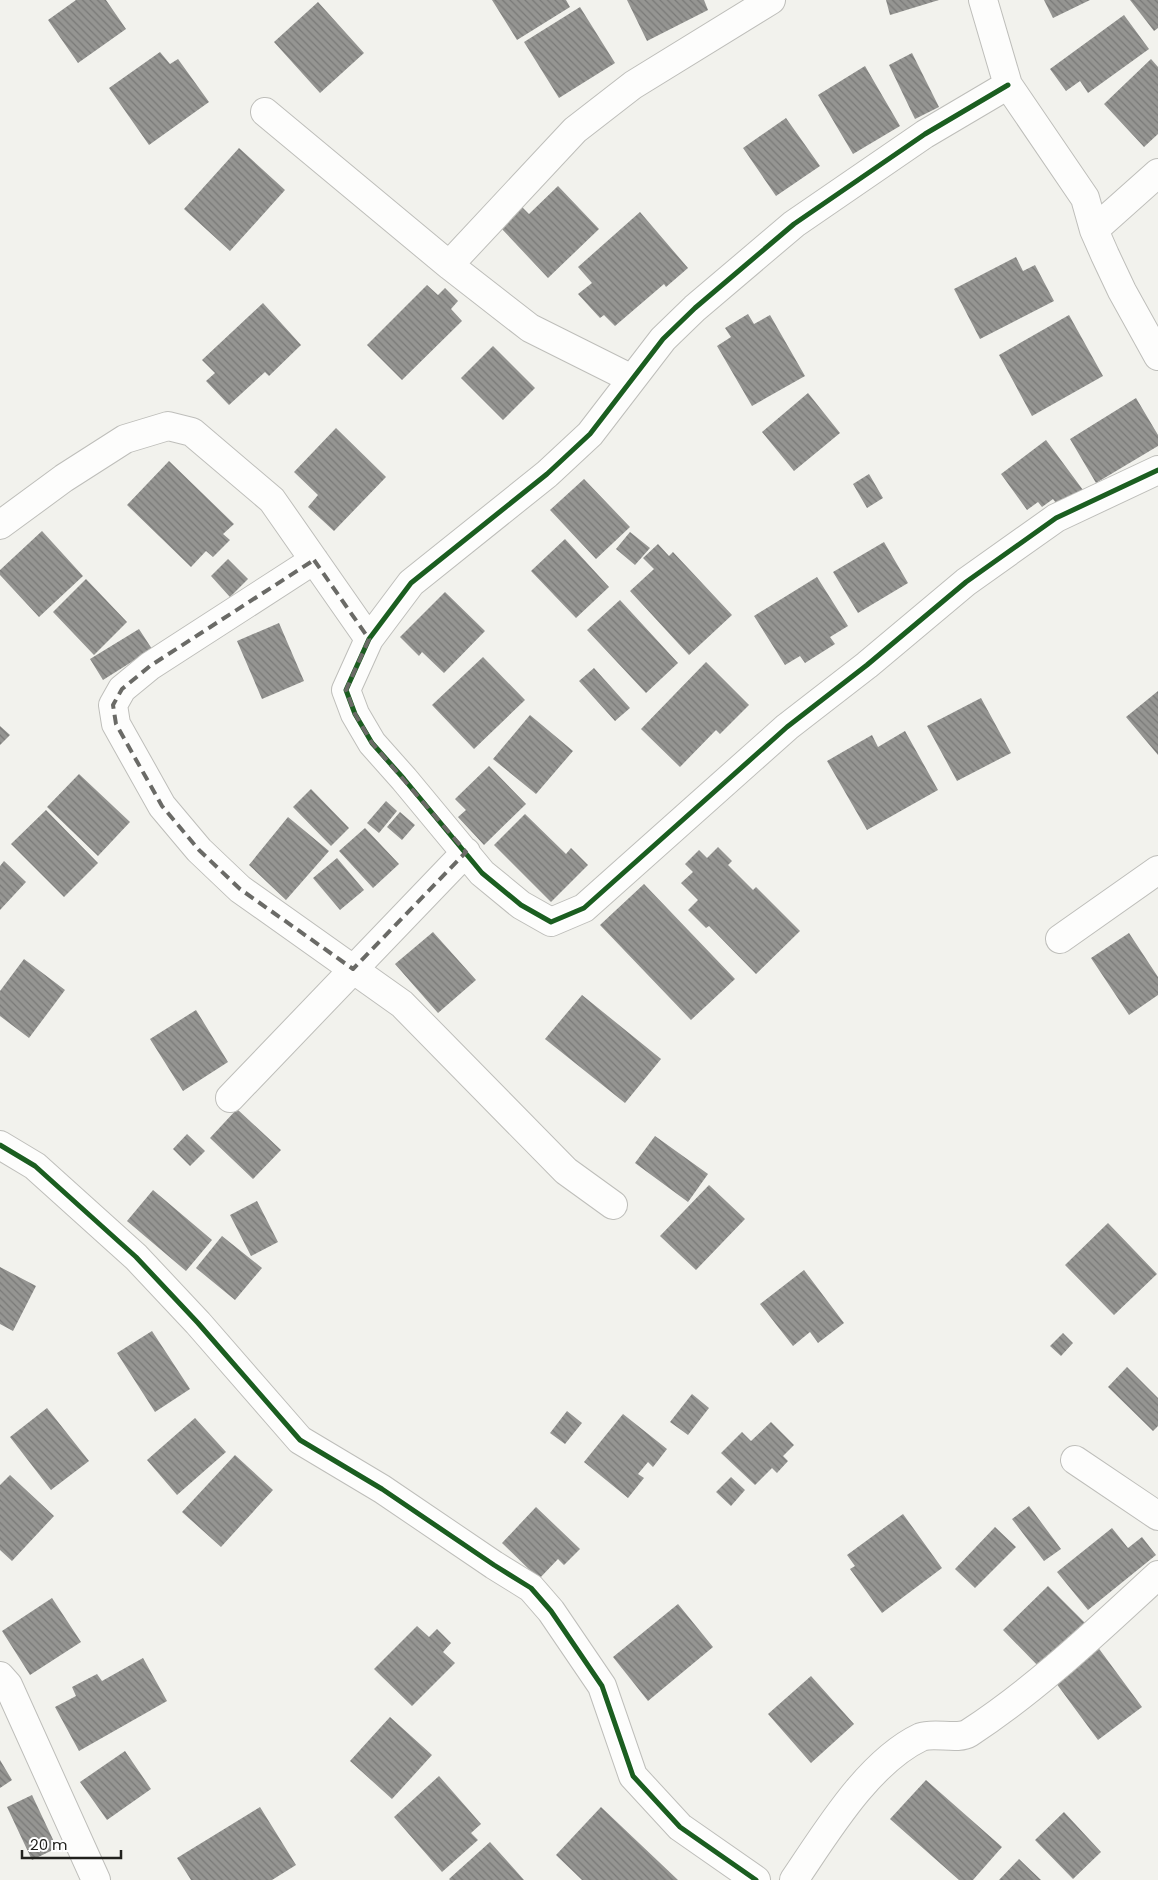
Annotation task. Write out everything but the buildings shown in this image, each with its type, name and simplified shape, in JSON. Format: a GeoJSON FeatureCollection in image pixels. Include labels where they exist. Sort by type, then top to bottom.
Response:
{"type":"FeatureCollection","features":[{"type":"Feature","properties":{"kind":"street"},"geometry":{"type":"LineString","coordinates":[[449,264],[575,130],[633,85],[771,0]]}},
{"type":"Feature","properties":{"kind":"street"},"geometry":{"type":"LineString","coordinates":[[983,0],[1008,85],[1085,198],[1094,230],[1122,290],[1158,356]]}},
{"type":"Feature","properties":{"kind":"street"},"geometry":{"type":"LineString","coordinates":[[1008,85],[924,134],[794,224],[694,308],[664,339],[590,434],[547,474],[411,583],[369,639],[346,690],[355,714],[372,744],[404,779],[482,873],[521,905],[551,922],[584,908],[787,727],[867,665],[966,582],[1056,518],[1158,470]]}},
{"type":"Feature","properties":{"kind":"street"},"geometry":{"type":"LineString","coordinates":[[265,112],[449,264],[530,328],[632,379]]}},
{"type":"Feature","properties":{"kind":"street"},"geometry":{"type":"LineString","coordinates":[[1094,230],[1158,173]]}},
{"type":"Feature","properties":{"kind":"street"},"geometry":{"type":"LineString","coordinates":[[0,525],[64,478],[125,439],[168,426],[192,432],[272,500],[369,639]]}},
{"type":"Feature","properties":{"kind":"street"},"geometry":{"type":"LineString","coordinates":[[314,560],[150,666],[122,689],[113,705],[116,724],[162,806],[199,850],[240,889],[402,1004],[566,1171],[613,1205]]}},
{"type":"Feature","properties":{"kind":"street"},"geometry":{"type":"LineString","coordinates":[[230,1098],[466,852]]}},
{"type":"Feature","properties":{"kind":"street"},"geometry":{"type":"LineString","coordinates":[[1060,939],[1158,870]]}},
{"type":"Feature","properties":{"kind":"street"},"geometry":{"type":"LineString","coordinates":[[0,1145],[35,1166],[136,1257],[198,1323],[300,1440],[382,1488],[494,1566],[530,1588],[551,1611],[602,1686],[633,1776],[680,1827],[756,1880]]}},
{"type":"Feature","properties":{"kind":"street"},"geometry":{"type":"LineString","coordinates":[[1075,1460],[1158,1516]]}},
{"type":"Feature","properties":{"kind":"street"},"geometry":{"type":"LineString","coordinates":[[794,1880],[842,1809],[887,1759],[922,1736],[967,1734],[1060,1664],[1158,1574]]}},
{"type":"Feature","properties":{"kind":"street"},"geometry":{"type":"LineString","coordinates":[[0,1676],[8,1685],[96,1880]]}},
{"type":"Feature","properties":{"kind":"highlighted area"},"geometry":{"type":"Polygon","coordinates":[[[314,560],[369,639],[346,690],[355,714],[372,743],[466,852],[353,969],[240,889],[199,850],[162,806],[116,724],[113,705],[122,689],[150,666],[314,560]]]}},
{"type":"Feature","properties":{"kind":"cycle path"},"geometry":{"type":"LineString","coordinates":[[1008,85],[925,134],[794,224],[695,308],[663,339],[590,434],[547,474],[411,583],[369,639],[346,690],[355,714],[372,743],[482,873],[521,905],[551,922],[584,908],[787,727],[867,665],[966,582],[1056,518],[1158,470]]}},
{"type":"Feature","properties":{"kind":"cycle path"},"geometry":{"type":"LineString","coordinates":[[0,1145],[35,1166],[136,1257],[198,1323],[300,1440],[382,1489],[531,1588],[551,1611],[602,1686],[633,1776],[680,1827],[756,1880]]}}]}
